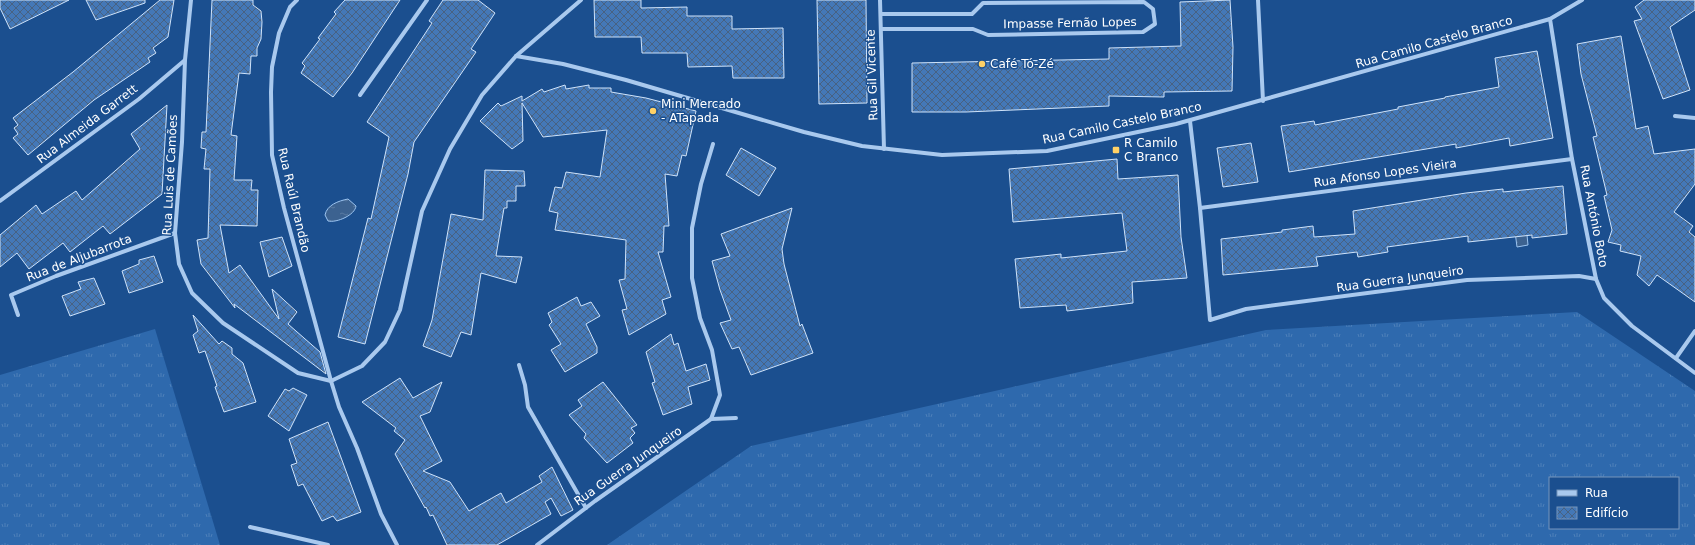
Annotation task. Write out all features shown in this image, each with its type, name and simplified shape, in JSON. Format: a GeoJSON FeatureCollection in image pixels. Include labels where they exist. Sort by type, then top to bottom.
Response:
{"type":"FeatureCollection","features":[{"type":"Feature","properties":{"kind":"street","name":"Rua Luis de Camões"},"geometry":{"type":"LineString","coordinates":[[191,0],[185,60],[182,142],[175,233],[179,264],[192,293],[223,323],[298,372],[331,381]]}},
{"type":"Feature","properties":{"kind":"street","name":"Rua Raúl Brandão"},"geometry":{"type":"LineString","coordinates":[[297,0],[290,7],[279,33],[272,68],[272,155],[284,208],[331,381]]}},
{"type":"Feature","properties":{"kind":"street"},"geometry":{"type":"LineString","coordinates":[[360,95],[427,0]]}},
{"type":"Feature","properties":{"kind":"street"},"geometry":{"type":"LineString","coordinates":[[397,545],[381,514],[357,448],[339,407],[331,381],[362,366],[385,342],[400,310],[422,211],[450,149],[482,95],[516,56],[581,0]]}},
{"type":"Feature","properties":{"kind":"street","name":"Rua Gil Vicente"},"geometry":{"type":"LineString","coordinates":[[880,0],[884,150]]}},
{"type":"Feature","properties":{"kind":"street"},"geometry":{"type":"LineString","coordinates":[[1258,0],[1263,101]]}},
{"type":"Feature","properties":{"kind":"street","name":"Rua Camilo Castelo Branco"},"geometry":{"type":"LineString","coordinates":[[516,56],[563,64],[612,76],[804,132],[884,150],[942,155],[1047,151],[1190,121],[1263,101],[1550,19],[1582,0]]}},
{"type":"Feature","properties":{"kind":"street","name":"Impasse Fernão Lopes"},"geometry":{"type":"LineString","coordinates":[[881,14],[972,14],[983,2],[1144,2],[1153,9],[1155,24],[1143,32],[988,35],[973,28],[881,29]]}},
{"type":"Feature","properties":{"kind":"street","name":"Rua António Boto"},"geometry":{"type":"LineString","coordinates":[[1550,19],[1572,159],[1596,279],[1604,298],[1632,326],[1695,373]]}},
{"type":"Feature","properties":{"kind":"street","name":"Rua Almeida Garrett"},"geometry":{"type":"LineString","coordinates":[[0,201],[139,99],[185,60]]}},
{"type":"Feature","properties":{"kind":"street"},"geometry":{"type":"LineString","coordinates":[[1675,116],[1695,118]]}},
{"type":"Feature","properties":{"kind":"street"},"geometry":{"type":"LineString","coordinates":[[1190,121],[1200,208]]}},
{"type":"Feature","properties":{"kind":"street"},"geometry":{"type":"LineString","coordinates":[[713,144],[701,184],[692,228],[692,278],[700,318],[712,350],[720,395],[711,419],[736,418]]}},
{"type":"Feature","properties":{"kind":"street","name":"Rua Afonso Lopes Vieira"},"geometry":{"type":"LineString","coordinates":[[1200,208],[1572,159]]}},
{"type":"Feature","properties":{"kind":"street","name":"Rua Guerra Junqueiro"},"geometry":{"type":"LineString","coordinates":[[1200,208],[1210,320],[1246,309],[1468,280],[1579,276],[1596,279]]}},
{"type":"Feature","properties":{"kind":"street","name":"Rua de Aljubarrota"},"geometry":{"type":"LineString","coordinates":[[18,315],[11,295],[56,276],[175,233]]}},
{"type":"Feature","properties":{"kind":"street"},"geometry":{"type":"LineString","coordinates":[[1676,358],[1695,331]]}},
{"type":"Feature","properties":{"kind":"street"},"geometry":{"type":"LineString","coordinates":[[519,365],[525,385],[528,407],[586,508]]}},
{"type":"Feature","properties":{"kind":"street","name":"Rua Guerra Junqueiro"},"geometry":{"type":"LineString","coordinates":[[537,545],[586,508],[711,419]]}},
{"type":"Feature","properties":{"kind":"street"},"geometry":{"type":"LineString","coordinates":[[250,527],[328,545]]}},
{"type":"Feature","properties":{"kind":"green space"},"geometry":{"type":"Polygon","coordinates":[[[1577,312],[1695,391],[1695,545],[607,545],[751,446],[1266,330],[1577,312]]]}},
{"type":"Feature","properties":{"kind":"green space"},"geometry":{"type":"Polygon","coordinates":[[[155,329],[220,545],[0,545],[0,375],[155,329]]]}},
{"type":"Feature","properties":{"kind":"water"},"geometry":{"type":"Polygon","coordinates":[[[348,199],[356,206],[355,209],[341,220],[328,221],[325,215],[328,209],[337,202],[348,199]]]}},
{"type":"Feature","properties":{"kind":"water"},"geometry":{"type":"Polygon","coordinates":[[[1525,215],[1528,245],[1517,247],[1513,216],[1525,215]]]}},
{"type":"Feature","properties":{"kind":"building"},"geometry":{"type":"Polygon","coordinates":[[[0,0],[69,0],[10,29],[0,8],[0,0]]]}},
{"type":"Feature","properties":{"kind":"building"},"geometry":{"type":"Polygon","coordinates":[[[86,0],[145,0],[145,3],[96,20],[86,0]]]}},
{"type":"Feature","properties":{"kind":"building"},"geometry":{"type":"Polygon","coordinates":[[[160,0],[174,0],[168,37],[153,48],[156,53],[148,58],[150,62],[94,100],[28,155],[13,138],[18,134],[14,128],[18,125],[13,118],[73,72],[160,0]]]}},
{"type":"Feature","properties":{"kind":"building"},"geometry":{"type":"Polygon","coordinates":[[[212,0],[253,0],[253,5],[261,11],[262,22],[261,39],[257,48],[257,56],[251,56],[250,74],[239,73],[231,135],[237,136],[234,180],[252,180],[251,190],[258,190],[257,226],[220,225],[229,273],[240,265],[279,319],[272,289],[297,312],[288,324],[320,352],[326,374],[234,304],[235,308],[201,264],[197,240],[208,238],[210,169],[204,169],[206,149],[201,148],[202,132],[206,132],[212,0]]]}},
{"type":"Feature","properties":{"kind":"building"},"geometry":{"type":"Polygon","coordinates":[[[345,0],[400,0],[352,73],[333,97],[301,73],[305,66],[302,63],[336,14],[334,12],[345,0]]]}},
{"type":"Feature","properties":{"kind":"building"},"geometry":{"type":"Polygon","coordinates":[[[443,0],[478,0],[495,13],[471,49],[476,52],[414,142],[408,174],[365,344],[338,337],[368,218],[371,219],[389,137],[367,122],[432,23],[429,21],[443,0]]]}},
{"type":"Feature","properties":{"kind":"building"},"geometry":{"type":"Polygon","coordinates":[[[594,0],[641,0],[641,8],[687,7],[687,16],[732,16],[732,29],[783,28],[784,78],[733,78],[732,66],[688,67],[687,53],[642,53],[641,37],[595,37],[594,0]]]}},
{"type":"Feature","properties":{"kind":"building"},"geometry":{"type":"Polygon","coordinates":[[[817,0],[866,0],[867,103],[819,104],[817,0]]]}},
{"type":"Feature","properties":{"kind":"building"},"geometry":{"type":"Polygon","coordinates":[[[1230,0],[1233,47],[1232,91],[1164,92],[1164,97],[1109,96],[1109,106],[966,112],[912,112],[912,63],[1109,59],[1109,48],[1181,46],[1180,2],[1230,0]]]}},
{"type":"Feature","properties":{"kind":"building"},"geometry":{"type":"Polygon","coordinates":[[[1644,0],[1695,0],[1695,10],[1670,27],[1690,90],[1663,99],[1634,21],[1642,19],[1635,7],[1644,0]]]}},
{"type":"Feature","properties":{"kind":"building"},"geometry":{"type":"Polygon","coordinates":[[[1621,36],[1636,129],[1648,126],[1654,154],[1695,149],[1695,184],[1674,212],[1693,226],[1689,232],[1695,237],[1695,302],[1657,275],[1649,286],[1637,275],[1641,256],[1620,251],[1621,245],[1608,242],[1612,230],[1604,196],[1607,195],[1593,137],[1597,136],[1581,74],[1577,44],[1621,36]]]}},
{"type":"Feature","properties":{"kind":"building"},"geometry":{"type":"Polygon","coordinates":[[[1537,51],[1553,138],[1510,146],[1509,138],[1456,148],[1456,144],[1289,172],[1281,126],[1314,121],[1315,125],[1499,87],[1495,58],[1537,51]]]}},
{"type":"Feature","properties":{"kind":"building"},"geometry":{"type":"Polygon","coordinates":[[[565,85],[566,89],[589,85],[589,88],[611,88],[611,92],[646,98],[696,111],[686,156],[682,155],[677,176],[665,174],[669,226],[664,226],[663,252],[658,252],[671,297],[662,300],[666,314],[629,335],[622,310],[627,309],[619,280],[625,279],[626,240],[555,230],[558,213],[549,211],[555,187],[562,188],[566,172],[600,177],[607,130],[543,137],[522,103],[523,141],[512,149],[480,121],[498,103],[501,106],[522,96],[522,101],[542,89],[544,92],[565,85]]]}},
{"type":"Feature","properties":{"kind":"building"},"geometry":{"type":"Polygon","coordinates":[[[167,105],[162,194],[110,234],[103,226],[70,252],[63,243],[29,269],[17,253],[0,267],[0,235],[36,205],[42,214],[76,191],[82,200],[140,149],[131,134],[167,105]]]}},
{"type":"Feature","properties":{"kind":"building"},"geometry":{"type":"Polygon","coordinates":[[[1251,143],[1258,182],[1223,187],[1217,148],[1251,143]]]}},
{"type":"Feature","properties":{"kind":"building"},"geometry":{"type":"Polygon","coordinates":[[[741,148],[776,168],[759,196],[726,175],[741,148]]]}},
{"type":"Feature","properties":{"kind":"building"},"geometry":{"type":"Polygon","coordinates":[[[1117,159],[1118,179],[1178,175],[1181,237],[1187,278],[1132,282],[1133,303],[1067,311],[1066,305],[1020,308],[1015,259],[1061,254],[1061,258],[1127,251],[1122,213],[1013,222],[1009,169],[1117,159]]]}},
{"type":"Feature","properties":{"kind":"building"},"geometry":{"type":"Polygon","coordinates":[[[485,170],[524,171],[525,186],[516,186],[516,201],[507,201],[507,208],[504,208],[496,256],[522,257],[516,283],[481,273],[471,335],[461,332],[451,357],[423,346],[432,320],[451,214],[483,220],[485,170]]]}},
{"type":"Feature","properties":{"kind":"building"},"geometry":{"type":"Polygon","coordinates":[[[1563,186],[1567,234],[1532,238],[1532,235],[1468,242],[1468,236],[1387,247],[1388,252],[1358,257],[1357,252],[1316,257],[1318,266],[1223,275],[1221,239],[1282,232],[1282,230],[1313,226],[1314,237],[1355,234],[1353,211],[1466,193],[1503,189],[1503,192],[1563,186]]]}},
{"type":"Feature","properties":{"kind":"building"},"geometry":{"type":"Polygon","coordinates":[[[792,208],[782,249],[784,264],[800,326],[802,324],[813,353],[751,375],[739,347],[732,349],[720,323],[731,320],[720,290],[712,261],[730,256],[721,234],[792,208]]]}},
{"type":"Feature","properties":{"kind":"building"},"geometry":{"type":"Polygon","coordinates":[[[282,237],[292,266],[269,277],[260,242],[282,237]]]}},
{"type":"Feature","properties":{"kind":"building"},"geometry":{"type":"Polygon","coordinates":[[[154,256],[163,282],[129,293],[122,271],[139,264],[139,260],[154,256]]]}},
{"type":"Feature","properties":{"kind":"building"},"geometry":{"type":"Polygon","coordinates":[[[94,278],[105,304],[70,316],[62,296],[81,289],[78,282],[94,278]]]}},
{"type":"Feature","properties":{"kind":"building"},"geometry":{"type":"Polygon","coordinates":[[[577,297],[581,306],[591,302],[600,316],[586,324],[597,347],[597,353],[565,372],[551,350],[561,344],[549,325],[552,322],[548,313],[577,297]]]}},
{"type":"Feature","properties":{"kind":"building"},"geometry":{"type":"Polygon","coordinates":[[[193,315],[219,344],[222,341],[232,348],[232,354],[243,363],[256,402],[224,412],[205,351],[199,353],[193,335],[198,331],[193,315]]]}},
{"type":"Feature","properties":{"kind":"building"},"geometry":{"type":"Polygon","coordinates":[[[671,334],[674,345],[678,343],[686,371],[706,364],[710,380],[688,387],[692,404],[663,415],[652,383],[655,382],[646,352],[671,334]]]}},
{"type":"Feature","properties":{"kind":"building"},"geometry":{"type":"Polygon","coordinates":[[[400,378],[413,398],[442,382],[430,412],[420,416],[442,461],[423,471],[450,482],[469,511],[501,493],[506,503],[542,482],[539,476],[552,467],[573,510],[561,516],[551,498],[545,502],[551,514],[497,545],[447,545],[433,515],[430,516],[426,507],[425,508],[395,454],[405,440],[394,431],[396,428],[362,402],[400,378]]]}},
{"type":"Feature","properties":{"kind":"building"},"geometry":{"type":"Polygon","coordinates":[[[603,382],[637,425],[631,428],[635,433],[630,438],[633,443],[607,463],[584,438],[586,434],[569,415],[582,406],[578,400],[603,382]]]}},
{"type":"Feature","properties":{"kind":"building"},"geometry":{"type":"Polygon","coordinates":[[[293,388],[307,395],[289,431],[268,416],[285,389],[289,391],[293,388]]]}},
{"type":"Feature","properties":{"kind":"building"},"geometry":{"type":"Polygon","coordinates":[[[328,422],[361,512],[337,521],[333,516],[322,521],[303,484],[298,486],[291,465],[297,463],[289,439],[328,422]]]}},
{"type":"Feature","properties":{"kind":"place","name":"Café Tó-Zé"},"geometry":{"type":"Point","coordinates":[982,64]}},
{"type":"Feature","properties":{"kind":"place","name":"Mini Mercado - ATapada"},"geometry":{"type":"Point","coordinates":[653,111]}},
{"type":"Feature","properties":{"kind":"place","name":"R Camilo C Branco"},"geometry":{"type":"Point","coordinates":[1116,150]}}]}
